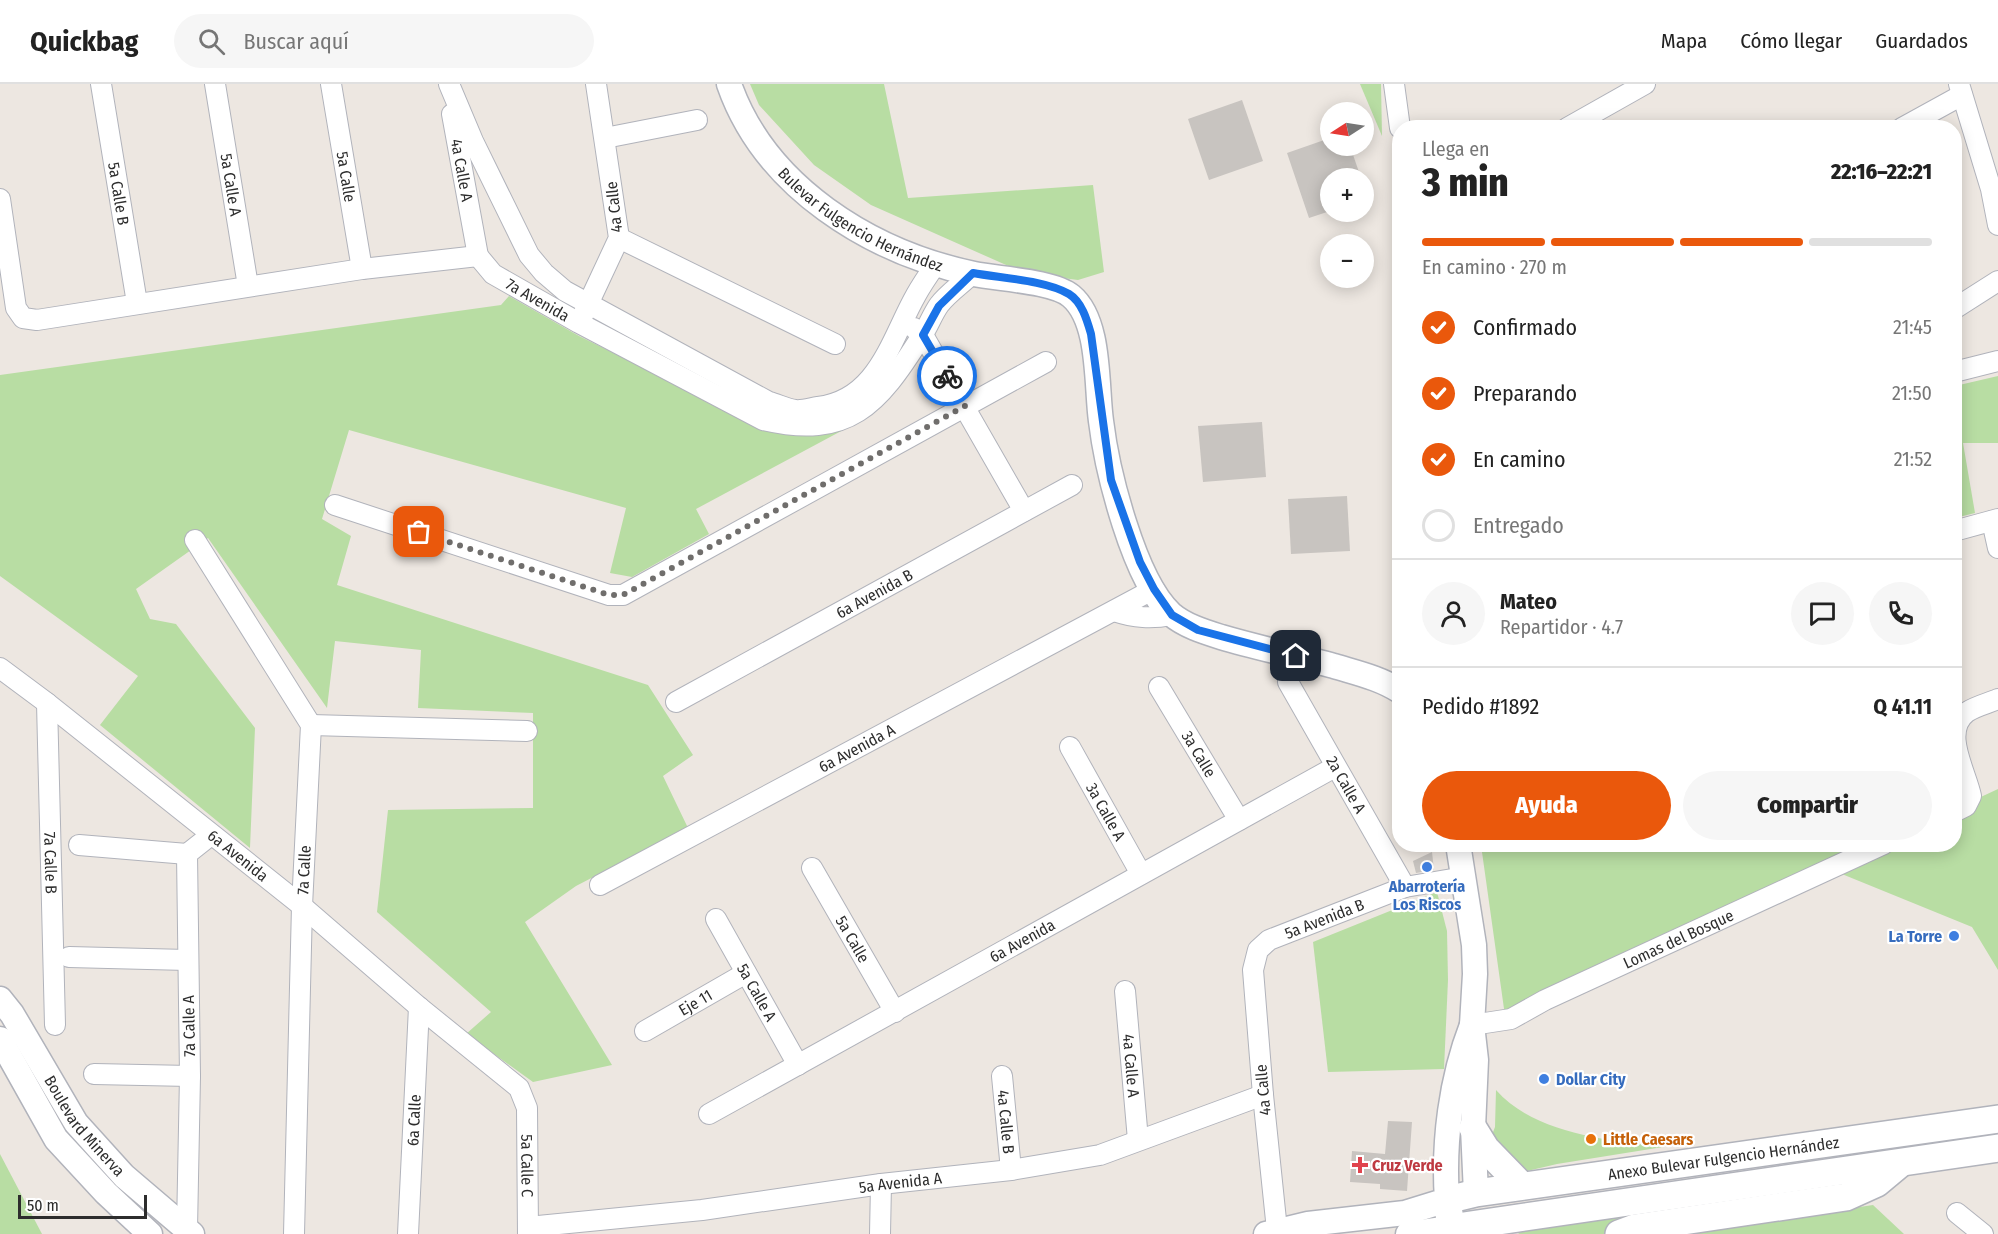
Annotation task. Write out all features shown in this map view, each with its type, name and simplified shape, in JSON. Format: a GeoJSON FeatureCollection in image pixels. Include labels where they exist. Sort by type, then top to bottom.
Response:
{"type":"FeatureCollection","features":[{"type":"Feature","properties":{"kind":"main road","name":"Anexo Bulevar Fulgencio Hernández"},"geometry":{"type":"LineString","coordinates":[[1447,1200],[1476,1192],[1521,1185],[1998,1119]]}},
{"type":"Feature","properties":{"kind":"main road"},"geometry":{"type":"LineString","coordinates":[[1473,1128],[1492,1156],[1521,1185]]}},
{"type":"Feature","properties":{"kind":"main road","name":"Anexo Bulevar Fulgencio Hernández"},"geometry":{"type":"LineString","coordinates":[[1451,1231],[1480,1229],[1902,1161],[1998,1148]]}},
{"type":"Feature","properties":{"kind":"main road"},"geometry":{"type":"LineString","coordinates":[[1619,1234],[1635,1228],[1846,1197],[1877,1183],[1902,1161]]}},
{"type":"Feature","properties":{"kind":"main road"},"geometry":{"type":"LineString","coordinates":[[1476,1192],[1480,1229]]}},
{"type":"Feature","properties":{"kind":"main road"},"geometry":{"type":"LineString","coordinates":[[1447,1200],[1451,1231]]}},
{"type":"Feature","properties":{"kind":"street","name":"5a Calle B"},"geometry":{"type":"LineString","coordinates":[[101,84],[138,303]]}},
{"type":"Feature","properties":{"kind":"street","name":"5a Calle A"},"geometry":{"type":"LineString","coordinates":[[215,84],[248,286]]}},
{"type":"Feature","properties":{"kind":"street","name":"5a Calle"},"geometry":{"type":"LineString","coordinates":[[331,84],[362,269]]}},
{"type":"Feature","properties":{"kind":"street","name":"4a Calle A"},"geometry":{"type":"LineString","coordinates":[[448,84],[478,256]]}},
{"type":"Feature","properties":{"kind":"street","name":"7a Avenida"},"geometry":{"type":"LineString","coordinates":[[448,84],[472,141],[529,255],[544,273],[566,291],[699,375],[763,420],[792,426],[827,425],[854,415],[875,401],[923,335],[939,306],[973,273]]}},
{"type":"Feature","properties":{"kind":"street","name":"4a Calle"},"geometry":{"type":"LineString","coordinates":[[579,323],[619,238],[596,84]]}},
{"type":"Feature","properties":{"kind":"street","name":"Bulevar Fulgencio Hernández"},"geometry":{"type":"LineString","coordinates":[[729,84],[737,106],[759,144],[790,182],[851,227],[936,264],[1050,287],[1069,294],[1084,312],[1095,354],[1101,421],[1111,480],[1136,553],[1154,589],[1172,615],[1198,630],[1366,675],[1392,688]]}},
{"type":"Feature","properties":{"kind":"street"},"geometry":{"type":"LineString","coordinates":[[1394,84],[1399,120]]}},
{"type":"Feature","properties":{"kind":"street"},"geometry":{"type":"LineString","coordinates":[[1581,120],[1645,84]]}},
{"type":"Feature","properties":{"kind":"street"},"geometry":{"type":"LineString","coordinates":[[1914,120],[1961,90],[1991,189],[1998,225]]}},
{"type":"Feature","properties":{"kind":"street"},"geometry":{"type":"LineString","coordinates":[[605,138],[697,120]]}},
{"type":"Feature","properties":{"kind":"street"},"geometry":{"type":"LineString","coordinates":[[0,199],[16,308],[24,318],[37,320],[362,269],[478,256]]}},
{"type":"Feature","properties":{"kind":"street"},"geometry":{"type":"LineString","coordinates":[[619,238],[835,344]]}},
{"type":"Feature","properties":{"kind":"street","name":"7a Avenida"},"geometry":{"type":"LineString","coordinates":[[478,256],[493,274],[579,323],[699,375],[796,410],[826,406],[848,399],[864,388],[880,366],[905,321],[915,296],[936,264]]}},
{"type":"Feature","properties":{"kind":"street"},"geometry":{"type":"LineString","coordinates":[[1962,304],[1998,281]]}},
{"type":"Feature","properties":{"kind":"street"},"geometry":{"type":"LineString","coordinates":[[905,321],[923,335],[1024,511]]}},
{"type":"Feature","properties":{"kind":"street"},"geometry":{"type":"LineString","coordinates":[[1962,370],[1998,361]]}},
{"type":"Feature","properties":{"kind":"street"},"geometry":{"type":"LineString","coordinates":[[335,504],[609,595],[623,595],[1046,362]]}},
{"type":"Feature","properties":{"kind":"street","name":"6a Avenida B"},"geometry":{"type":"LineString","coordinates":[[676,702],[1072,485]]}},
{"type":"Feature","properties":{"kind":"street"},"geometry":{"type":"LineString","coordinates":[[1962,529],[1995,520],[1998,548]]}},
{"type":"Feature","properties":{"kind":"street"},"geometry":{"type":"LineString","coordinates":[[195,540],[311,725],[527,731]]}},
{"type":"Feature","properties":{"kind":"street","name":"6a Avenida A"},"geometry":{"type":"LineString","coordinates":[[600,885],[1154,589]]}},
{"type":"Feature","properties":{"kind":"street"},"geometry":{"type":"LineString","coordinates":[[1114,611],[1130,617],[1152,619],[1172,615]]}},
{"type":"Feature","properties":{"kind":"street","name":"6a Avenida"},"geometry":{"type":"LineString","coordinates":[[0,668],[48,703],[302,906],[419,1007],[519,1088],[524,1098]]}},
{"type":"Feature","properties":{"kind":"street","name":"2a Calle A"},"geometry":{"type":"LineString","coordinates":[[1288,682],[1405,887]]}},
{"type":"Feature","properties":{"kind":"street","name":"3a Calle"},"geometry":{"type":"LineString","coordinates":[[1159,687],[1239,820]]}},
{"type":"Feature","properties":{"kind":"street"},"geometry":{"type":"LineString","coordinates":[[1962,718],[1967,712],[1998,699]]}},
{"type":"Feature","properties":{"kind":"street","name":"7a Calle B"},"geometry":{"type":"LineString","coordinates":[[48,703],[56,1025]]}},
{"type":"Feature","properties":{"kind":"street","name":"7a Calle"},"geometry":{"type":"LineString","coordinates":[[294,1234],[302,906],[311,725]]}},
{"type":"Feature","properties":{"kind":"street","name":"3a Calle A"},"geometry":{"type":"LineString","coordinates":[[1070,747],[1141,874]]}},
{"type":"Feature","properties":{"kind":"street"},"geometry":{"type":"LineString","coordinates":[[1962,766],[1971,796],[1966,806],[1962,808]]}},
{"type":"Feature","properties":{"kind":"street","name":"6a Avenida"},"geometry":{"type":"LineString","coordinates":[[709,1114],[1335,767]]}},
{"type":"Feature","properties":{"kind":"street"},"geometry":{"type":"LineString","coordinates":[[79,845],[187,854],[211,835]]}},
{"type":"Feature","properties":{"kind":"street"},"geometry":{"type":"LineString","coordinates":[[1459,852],[1474,945],[1472,1025],[1476,1060],[1473,1128],[1476,1192]]}},
{"type":"Feature","properties":{"kind":"street","name":"Lomas del Bosque"},"geometry":{"type":"LineString","coordinates":[[1472,1025],[1511,1019],[1545,1000],[1867,852]]}},
{"type":"Feature","properties":{"kind":"street","name":"7a Calle A"},"geometry":{"type":"LineString","coordinates":[[187,854],[190,1232]]}},
{"type":"Feature","properties":{"kind":"street","name":"5a Calle"},"geometry":{"type":"LineString","coordinates":[[812,868],[895,1012]]}},
{"type":"Feature","properties":{"kind":"street","name":"5a Avenida B"},"geometry":{"type":"LineString","coordinates":[[1258,950],[1269,940],[1405,887],[1464,877]]}},
{"type":"Feature","properties":{"kind":"street","name":"5a Calle A"},"geometry":{"type":"LineString","coordinates":[[716,919],[798,1065]]}},
{"type":"Feature","properties":{"kind":"street","name":"4a Calle"},"geometry":{"type":"LineString","coordinates":[[1258,950],[1253,970],[1272,1232]]}},
{"type":"Feature","properties":{"kind":"street"},"geometry":{"type":"LineString","coordinates":[[69,957],[187,960]]}},
{"type":"Feature","properties":{"kind":"street","name":"Eje 11"},"geometry":{"type":"LineString","coordinates":[[645,1031],[746,973]]}},
{"type":"Feature","properties":{"kind":"street","name":"4a Calle A"},"geometry":{"type":"LineString","coordinates":[[1125,991],[1138,1140]]}},
{"type":"Feature","properties":{"kind":"street","name":"Boulevard Minerva"},"geometry":{"type":"LineString","coordinates":[[0,999],[12,1014],[76,1123],[124,1176],[190,1232]]}},
{"type":"Feature","properties":{"kind":"street","name":"6a Calle"},"geometry":{"type":"LineString","coordinates":[[408,1234],[419,1007]]}},
{"type":"Feature","properties":{"kind":"street"},"geometry":{"type":"LineString","coordinates":[[1272,1232],[1405,1213],[1447,1200],[1445,1175],[1450,1116],[1460,1056],[1472,1025]]}},
{"type":"Feature","properties":{"kind":"street","name":"Boulevard Minerva"},"geometry":{"type":"LineString","coordinates":[[0,1039],[56,1139],[106,1193],[150,1234]]}},
{"type":"Feature","properties":{"kind":"street"},"geometry":{"type":"LineString","coordinates":[[94,1074],[190,1076]]}},
{"type":"Feature","properties":{"kind":"street","name":"4a Calle B"},"geometry":{"type":"LineString","coordinates":[[1002,1076],[1011,1170]]}},
{"type":"Feature","properties":{"kind":"street","name":"5a Avenida A"},"geometry":{"type":"LineString","coordinates":[[528,1230],[702,1210],[881,1184],[1011,1170],[1100,1155],[1263,1095]]}},
{"type":"Feature","properties":{"kind":"street","name":"5a Calle C"},"geometry":{"type":"LineString","coordinates":[[524,1098],[528,1230]]}},
{"type":"Feature","properties":{"kind":"street"},"geometry":{"type":"LineString","coordinates":[[880,1234],[881,1184]]}},
{"type":"Feature","properties":{"kind":"street"},"geometry":{"type":"LineString","coordinates":[[1957,1213],[1983,1234]]}},
{"type":"Feature","properties":{"kind":"street"},"geometry":{"type":"LineString","coordinates":[[1408,1234],[1451,1231]]}},
{"type":"Feature","properties":{"kind":"green space"},"geometry":{"type":"Polygon","coordinates":[[[750,84],[884,84],[908,198],[1093,185],[1104,272],[1078,280],[1024,273],[871,205],[814,165],[759,105],[750,84]]]}},
{"type":"Feature","properties":{"kind":"green space"},"geometry":{"type":"Polygon","coordinates":[[[1360,84],[1381,84],[1382,136],[1374,117],[1374,102],[1368,102],[1360,84]]]}},
{"type":"Feature","properties":{"kind":"green space"},"geometry":{"type":"Polygon","coordinates":[[[509,296],[579,336],[711,401],[845,429],[696,509],[709,534],[632,577],[610,573],[626,508],[349,430],[322,519],[351,536],[337,585],[648,685],[693,755],[663,776],[688,828],[576,886],[525,922],[612,1065],[533,1082],[466,1034],[491,1012],[377,912],[388,810],[533,808],[533,713],[418,708],[421,650],[335,641],[327,708],[208,538],[136,589],[150,619],[176,624],[255,728],[250,848],[100,725],[138,676],[0,576],[0,375],[501,305],[509,296]]]}},
{"type":"Feature","properties":{"kind":"green space"},"geometry":{"type":"Polygon","coordinates":[[[1998,376],[1998,443],[1963,443],[1975,513],[1962,516],[1962,384],[1998,376]]]}},
{"type":"Feature","properties":{"kind":"green space"},"geometry":{"type":"Polygon","coordinates":[[[1998,789],[1998,970],[1972,927],[1832,870],[1506,1023],[1482,852],[1962,852],[1962,806],[1998,789]]]}},
{"type":"Feature","properties":{"kind":"green space"},"geometry":{"type":"Polygon","coordinates":[[[1437,892],[1447,931],[1448,980],[1444,1069],[1328,1072],[1313,942],[1437,892]]]}},
{"type":"Feature","properties":{"kind":"green space"},"geometry":{"type":"Polygon","coordinates":[[[1496,1090],[1512,1105],[1551,1126],[1596,1137],[1663,1147],[1527,1171],[1512,1167],[1490,1140],[1495,1127],[1496,1090]]]}},
{"type":"Feature","properties":{"kind":"green space"},"geometry":{"type":"Polygon","coordinates":[[[0,1154],[42,1234],[0,1234],[0,1154]]]}},
{"type":"Feature","properties":{"kind":"green space"},"geometry":{"type":"Polygon","coordinates":[[[1870,1177],[1612,1234],[1518,1234],[1532,1224],[1870,1177]]]}},
{"type":"Feature","properties":{"kind":"green space"},"geometry":{"type":"Polygon","coordinates":[[[1873,1205],[1904,1234],[1680,1234],[1873,1205]]]}},
{"type":"Feature","properties":{"kind":"building"},"geometry":{"type":"Polygon","coordinates":[[[1242,100],[1263,161],[1209,180],[1188,119],[1242,100]]]}},
{"type":"Feature","properties":{"kind":"building"},"geometry":{"type":"Polygon","coordinates":[[[1320,141],[1320,156],[1353,156],[1358,168],[1320,168],[1320,214],[1309,218],[1287,153],[1320,141]]]}},
{"type":"Feature","properties":{"kind":"building"},"geometry":{"type":"Polygon","coordinates":[[[1262,422],[1266,477],[1203,482],[1198,426],[1262,422]]]}},
{"type":"Feature","properties":{"kind":"building"},"geometry":{"type":"Polygon","coordinates":[[[1347,496],[1350,551],[1291,554],[1288,499],[1347,496]]]}},
{"type":"Feature","properties":{"kind":"building"},"geometry":{"type":"Polygon","coordinates":[[[1432,852],[1434,870],[1416,873],[1413,861],[1432,852]]]}},
{"type":"Feature","properties":{"kind":"building"},"geometry":{"type":"Polygon","coordinates":[[[1388,1121],[1412,1122],[1407,1191],[1380,1189],[1380,1184],[1350,1182],[1352,1151],[1385,1154],[1388,1121]]]}},
{"type":"Feature","properties":{"kind":"way so far"},"geometry":{"type":"LineString","coordinates":[[419,532],[609,595],[623,595],[965,406],[947,376]]}},
{"type":"Feature","properties":{"kind":"place","name":"Abarrotería Los Riscos"},"geometry":{"type":"Point","coordinates":[1427,867]}},
{"type":"Feature","properties":{"kind":"place","name":"La Torre"},"geometry":{"type":"Point","coordinates":[1954,936]}},
{"type":"Feature","properties":{"kind":"place","name":"Dollar City"},"geometry":{"type":"Point","coordinates":[1544,1079]}},
{"type":"Feature","properties":{"kind":"place","name":"Little Caesars"},"geometry":{"type":"Point","coordinates":[1591,1139]}},
{"type":"Feature","properties":{"kind":"place","name":"Cruz Verde"},"geometry":{"type":"Point","coordinates":[1360,1165]}},
{"type":"Feature","properties":{"kind":"route"},"geometry":{"type":"LineString","coordinates":[[947,376],[923,335],[939,306],[973,273],[1050,287],[1069,294],[1084,312],[1091,334],[1101,421],[1111,480],[1121,514],[1140,562],[1154,589],[1172,615],[1198,630],[1296,656]]}}]}
